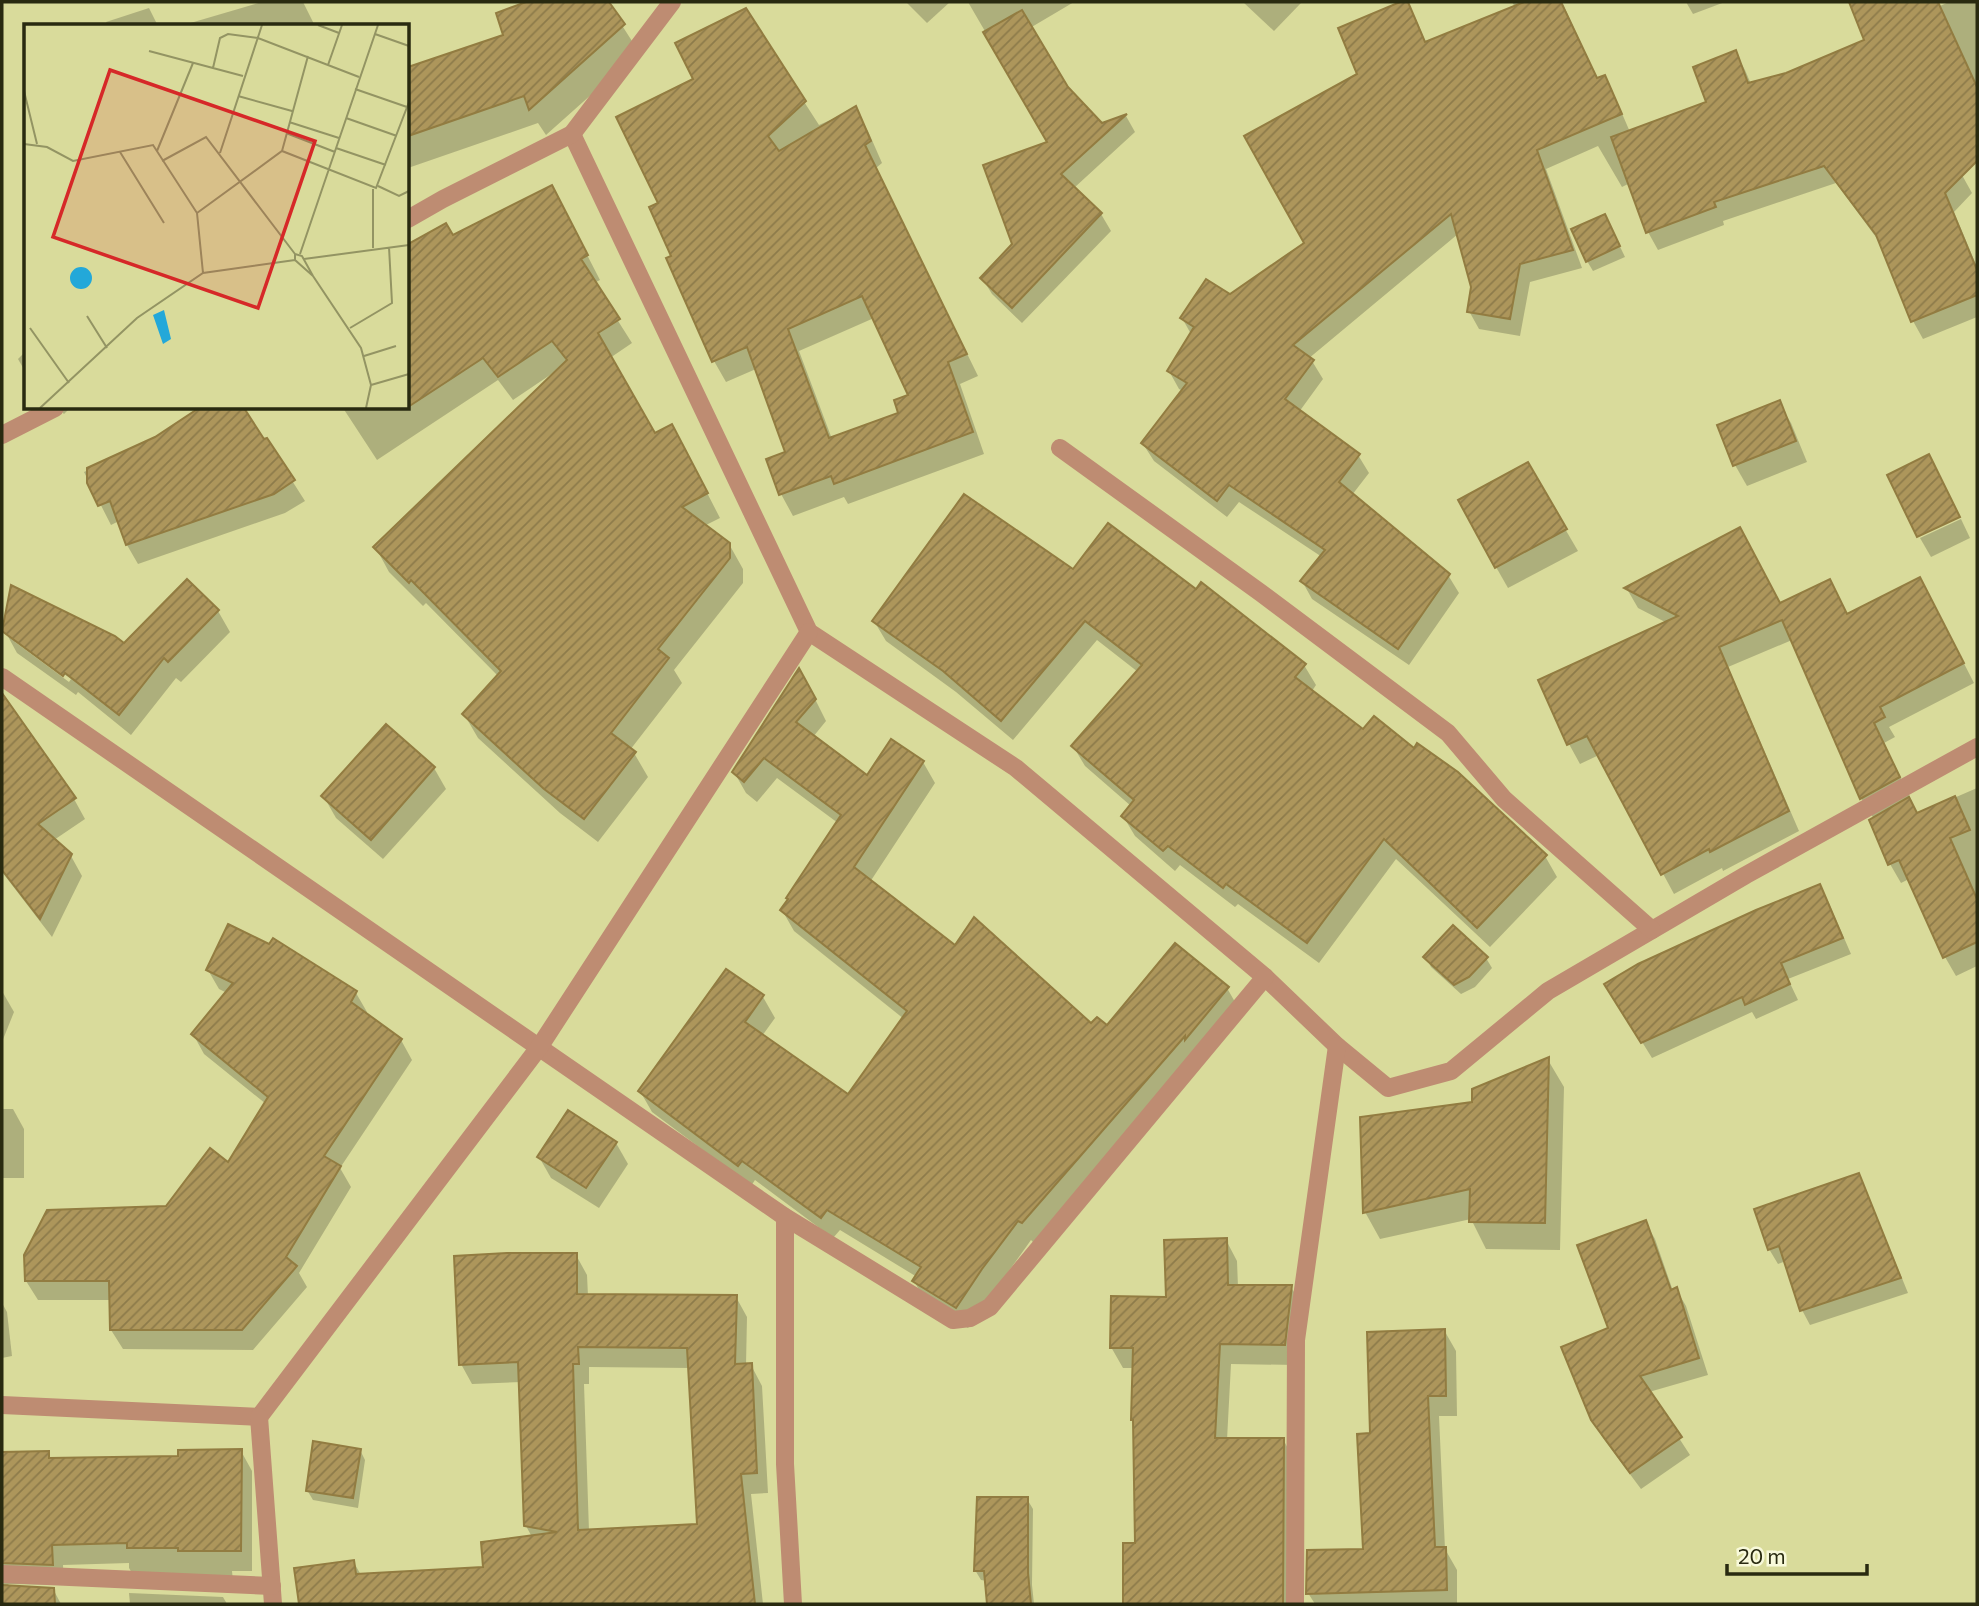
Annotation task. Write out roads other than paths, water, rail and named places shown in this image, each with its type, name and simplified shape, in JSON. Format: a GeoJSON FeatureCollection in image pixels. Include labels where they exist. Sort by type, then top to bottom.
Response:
{"type":"FeatureCollection","features":[{"type":"Feature","properties":{"kind":"street"},"geometry":{"type":"LineString","coordinates":[[410,218],[572,134],[672,2]]}},
{"type":"Feature","properties":{"kind":"street"},"geometry":{"type":"LineString","coordinates":[[572,134],[809,632],[1016,768],[1265,977],[1337,1046],[1388,1088],[1451,1071],[1548,991],[1757,868],[1977,747]]}},
{"type":"Feature","properties":{"kind":"street"},"geometry":{"type":"LineString","coordinates":[[2,435],[51,410]]}},
{"type":"Feature","properties":{"kind":"street"},"geometry":{"type":"LineString","coordinates":[[1060,448],[1261,593],[1448,733],[1504,799],[1651,930]]}},
{"type":"Feature","properties":{"kind":"street"},"geometry":{"type":"LineString","coordinates":[[2,1574],[273,1595],[259,1417],[540,1046],[809,632]]}},
{"type":"Feature","properties":{"kind":"street"},"geometry":{"type":"LineString","coordinates":[[2,677],[785,1217],[953,1321],[970,1318],[990,1307],[1265,977]]}},
{"type":"Feature","properties":{"kind":"street"},"geometry":{"type":"LineString","coordinates":[[1295,1604],[1296,1340],[1337,1046]]}},
{"type":"Feature","properties":{"kind":"street"},"geometry":{"type":"LineString","coordinates":[[785,1217],[785,1464],[793,1604]]}},
{"type":"Feature","properties":{"kind":"street"},"geometry":{"type":"LineString","coordinates":[[2,1405],[259,1417]]}}]}
